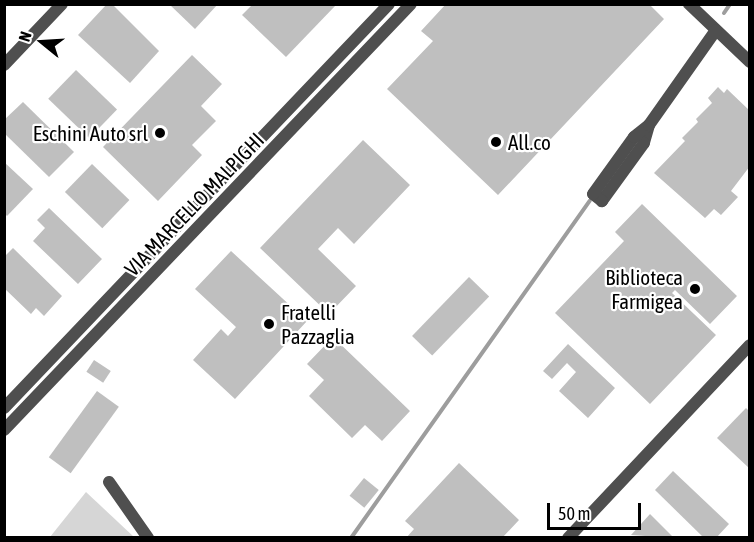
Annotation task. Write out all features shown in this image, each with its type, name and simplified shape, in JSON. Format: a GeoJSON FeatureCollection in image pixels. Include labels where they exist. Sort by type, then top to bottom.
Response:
{"type":"FeatureCollection","features":[{"type":"Feature","properties":{"kind":"street"},"geometry":{"type":"LineString","coordinates":[[4,65],[62,4]]}},
{"type":"Feature","properties":{"kind":"street","name":"VIA MARCELLO MALPIGHI"},"geometry":{"type":"LineString","coordinates":[[4,408],[389,4]]}},
{"type":"Feature","properties":{"kind":"street","name":"VIA MARCELLO MALPIGHI"},"geometry":{"type":"LineString","coordinates":[[4,430],[411,4]]}},
{"type":"Feature","properties":{"kind":"street"},"geometry":{"type":"LineString","coordinates":[[689,4],[750,62]]}},
{"type":"Feature","properties":{"kind":"street"},"geometry":{"type":"LineString","coordinates":[[649,125],[644,143],[602,201],[593,194],[634,137],[649,125],[716,30]]}},
{"type":"Feature","properties":{"kind":"street"},"geometry":{"type":"LineString","coordinates":[[568,537],[750,345]]}},
{"type":"Feature","properties":{"kind":"street"},"geometry":{"type":"LineString","coordinates":[[108,482],[148,537]]}},
{"type":"Feature","properties":{"kind":"shaded area"},"geometry":{"type":"Polygon","coordinates":[[[86,492],[134,537],[50,537],[86,492]]]}},
{"type":"Feature","properties":{"kind":"building"},"geometry":{"type":"Polygon","coordinates":[[[107,4],[112,4],[159,51],[130,83],[78,35],[107,4]]]}},
{"type":"Feature","properties":{"kind":"building"},"geometry":{"type":"Polygon","coordinates":[[[169,4],[218,4],[195,29],[169,4]]]}},
{"type":"Feature","properties":{"kind":"building","name":"All.co"},"geometry":{"type":"Polygon","coordinates":[[[446,4],[649,4],[664,19],[498,195],[387,89],[433,41],[421,31],[446,4]]]}},
{"type":"Feature","properties":{"kind":"building"},"geometry":{"type":"Polygon","coordinates":[[[252,5],[336,5],[286,57],[242,15],[252,5]]]}},
{"type":"Feature","properties":{"kind":"building","name":"Eschini Auto srl"},"geometry":{"type":"Polygon","coordinates":[[[192,55],[222,84],[201,106],[216,121],[192,145],[202,155],[158,201],[103,147],[192,55]]]}},
{"type":"Feature","properties":{"kind":"building"},"geometry":{"type":"Polygon","coordinates":[[[76,70],[117,110],[89,138],[48,99],[76,70]]]}},
{"type":"Feature","properties":{"kind":"building"},"geometry":{"type":"Polygon","coordinates":[[[718,87],[724,93],[727,89],[750,111],[750,166],[731,191],[738,197],[721,215],[714,209],[705,218],[654,173],[685,141],[682,138],[712,103],[708,98],[718,87]]]}},
{"type":"Feature","properties":{"kind":"building"},"geometry":{"type":"Polygon","coordinates":[[[23,102],[74,152],[49,177],[4,133],[4,120],[23,102]]]}},
{"type":"Feature","properties":{"kind":"building"},"geometry":{"type":"Polygon","coordinates":[[[363,140],[410,185],[354,244],[338,228],[318,249],[356,286],[329,314],[260,248],[363,140]]]}},
{"type":"Feature","properties":{"kind":"building"},"geometry":{"type":"Polygon","coordinates":[[[4,162],[33,189],[7,216],[4,213],[4,162]]]}},
{"type":"Feature","properties":{"kind":"building"},"geometry":{"type":"Polygon","coordinates":[[[92,164],[129,200],[102,228],[65,192],[92,164]]]}},
{"type":"Feature","properties":{"kind":"building"},"geometry":{"type":"Polygon","coordinates":[[[642,204],[737,296],[710,324],[675,290],[672,293],[716,335],[650,404],[555,313],[624,241],[615,232],[642,204]]]}},
{"type":"Feature","properties":{"kind":"building"},"geometry":{"type":"Polygon","coordinates":[[[49,208],[102,259],[78,284],[33,241],[45,228],[37,220],[49,208]]]}},
{"type":"Feature","properties":{"kind":"building"},"geometry":{"type":"Polygon","coordinates":[[[13,248],[62,296],[44,316],[36,308],[31,314],[4,288],[4,257],[13,248]]]}},
{"type":"Feature","properties":{"kind":"building","name":"Fratelli Pazzaglia"},"geometry":{"type":"Polygon","coordinates":[[[231,251],[307,321],[235,399],[193,360],[221,329],[228,336],[236,327],[195,289],[231,251]]]}},
{"type":"Feature","properties":{"kind":"building"},"geometry":{"type":"Polygon","coordinates":[[[469,277],[489,296],[432,355],[412,336],[469,277]]]}},
{"type":"Feature","properties":{"kind":"building"},"geometry":{"type":"Polygon","coordinates":[[[333,337],[410,411],[382,441],[365,425],[352,438],[309,396],[324,380],[307,364],[333,337]]]}},
{"type":"Feature","properties":{"kind":"building"},"geometry":{"type":"Polygon","coordinates":[[[568,344],[615,388],[588,418],[559,391],[576,372],[567,363],[552,379],[543,371],[568,344]]]}},
{"type":"Feature","properties":{"kind":"building"},"geometry":{"type":"Polygon","coordinates":[[[94,360],[111,371],[103,383],[86,372],[94,360]]]}},
{"type":"Feature","properties":{"kind":"building"},"geometry":{"type":"Polygon","coordinates":[[[97,391],[119,407],[71,473],[49,457],[97,391]]]}},
{"type":"Feature","properties":{"kind":"building"},"geometry":{"type":"Polygon","coordinates":[[[746,408],[750,412],[750,469],[717,438],[746,408]]]}},
{"type":"Feature","properties":{"kind":"building"},"geometry":{"type":"Polygon","coordinates":[[[459,463],[519,520],[502,538],[406,538],[414,529],[405,521],[459,463]]]}},
{"type":"Feature","properties":{"kind":"building"},"geometry":{"type":"Polygon","coordinates":[[[673,471],[729,524],[716,538],[704,538],[655,490],[673,471]]]}},
{"type":"Feature","properties":{"kind":"building"},"geometry":{"type":"Polygon","coordinates":[[[364,478],[379,490],[364,508],[350,496],[364,478]]]}},
{"type":"Feature","properties":{"kind":"building"},"geometry":{"type":"Polygon","coordinates":[[[650,514],[674,538],[631,535],[650,514]]]}},
{"type":"Feature","properties":{"kind":"waterway"},"geometry":{"type":"LineString","coordinates":[[724,13],[730,4]]}},
{"type":"Feature","properties":{"kind":"waterway"},"geometry":{"type":"LineString","coordinates":[[351,538],[590,201]]}},
{"type":"Feature","properties":{"kind":"place","name":"Eschini Auto srl"},"geometry":{"type":"Point","coordinates":[160,133]}},
{"type":"Feature","properties":{"kind":"place","name":"All.co"},"geometry":{"type":"Point","coordinates":[496,142]}},
{"type":"Feature","properties":{"kind":"place","name":"Biblioteca Farmigea"},"geometry":{"type":"Point","coordinates":[695,289]}},
{"type":"Feature","properties":{"kind":"place","name":"Fratelli Pazzaglia"},"geometry":{"type":"Point","coordinates":[269,324]}}]}
